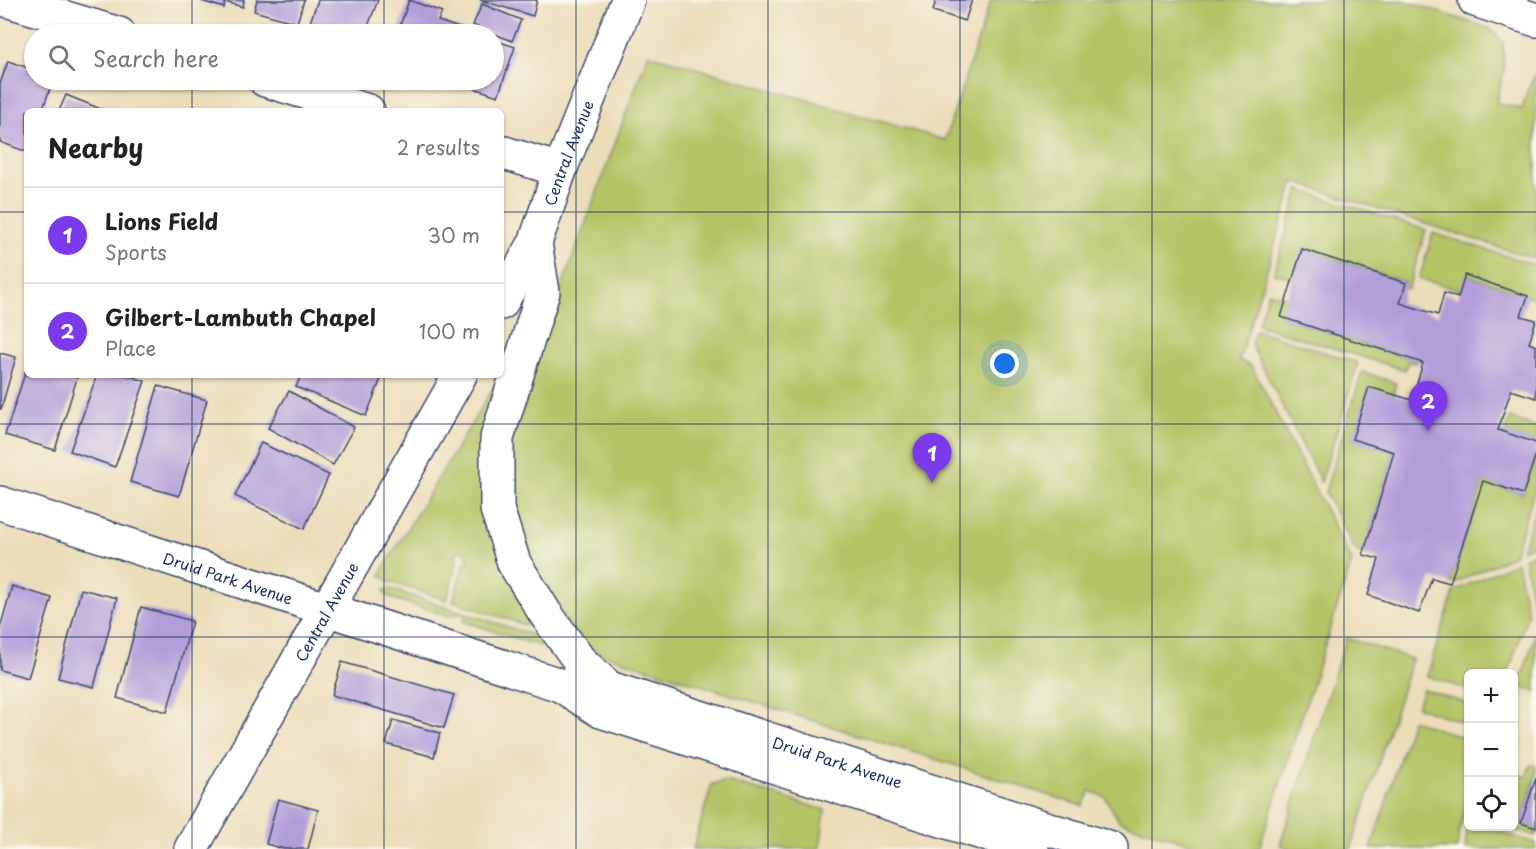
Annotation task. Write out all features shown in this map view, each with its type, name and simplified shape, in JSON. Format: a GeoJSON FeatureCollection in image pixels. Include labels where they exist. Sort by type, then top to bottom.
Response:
{"type":"FeatureCollection","features":[{"type":"Feature","properties":{"kind":"street"},"geometry":{"type":"LineString","coordinates":[[6,0],[86,24]]}},
{"type":"Feature","properties":{"kind":"street","name":"Central Avenue"},"geometry":{"type":"LineString","coordinates":[[504,298],[535,243],[560,170],[628,0]]}},
{"type":"Feature","properties":{"kind":"street"},"geometry":{"type":"LineString","coordinates":[[1475,0],[1536,20]]}},
{"type":"Feature","properties":{"kind":"street"},"geometry":{"type":"LineString","coordinates":[[298,90],[358,108]]}},
{"type":"Feature","properties":{"kind":"street"},"geometry":{"type":"LineString","coordinates":[[504,153],[560,170]]}},
{"type":"Feature","properties":{"kind":"street"},"geometry":{"type":"LineString","coordinates":[[535,243],[543,292],[497,438],[497,509],[514,563],[532,593],[564,642],[579,660],[609,688]]}},
{"type":"Feature","properties":{"kind":"street","name":"Central Avenue"},"geometry":{"type":"LineString","coordinates":[[191,849],[458,378]]}},
{"type":"Feature","properties":{"kind":"street","name":"Druid Park Avenue"},"geometry":{"type":"LineString","coordinates":[[0,503],[560,685],[609,688],[1111,849]]}},
{"type":"Feature","properties":{"kind":"street","name":"Druid Park Avenue"},"geometry":{"type":"LineString","coordinates":[[560,685],[601,711],[1032,849]]}},
{"type":"Feature","properties":{"kind":"green space"},"geometry":{"type":"Polygon","coordinates":[[[991,0],[1403,0],[1490,29],[1503,42],[1504,71],[1496,103],[1522,109],[1536,72],[1536,259],[1294,182],[1239,360],[1252,367],[1352,561],[1259,849],[1208,849],[1119,821],[1105,797],[1090,791],[1083,806],[599,653],[580,638],[544,592],[549,587],[547,583],[537,577],[532,568],[512,502],[512,440],[524,389],[648,54],[945,140],[991,0]]]}},
{"type":"Feature","properties":{"kind":"green space"},"geometry":{"type":"Polygon","coordinates":[[[1299,190],[1426,230],[1408,289],[1404,288],[1405,282],[1303,249],[1294,279],[1274,273],[1299,190]]]}},
{"type":"Feature","properties":{"kind":"green space"},"geometry":{"type":"Polygon","coordinates":[[[1433,233],[1536,265],[1536,299],[1466,275],[1461,290],[1419,279],[1433,233]]]}},
{"type":"Feature","properties":{"kind":"green space"},"geometry":{"type":"Polygon","coordinates":[[[1268,292],[1288,298],[1281,317],[1416,361],[1415,363],[1408,362],[1405,370],[1258,325],[1268,292]]]}},
{"type":"Feature","properties":{"kind":"green space"},"geometry":{"type":"Polygon","coordinates":[[[1256,330],[1358,363],[1321,482],[1251,344],[1256,330]]]}},
{"type":"Feature","properties":{"kind":"green space"},"geometry":{"type":"Polygon","coordinates":[[[1362,372],[1396,383],[1393,395],[1352,439],[1394,452],[1363,555],[1354,548],[1325,492],[1362,372]]]}},
{"type":"Feature","properties":{"kind":"green space"},"geometry":{"type":"Polygon","coordinates":[[[498,386],[488,443],[546,632],[453,601],[464,564],[468,561],[468,556],[464,551],[459,551],[456,555],[457,562],[447,600],[390,582],[381,576],[383,569],[494,387],[498,386]]]}},
{"type":"Feature","properties":{"kind":"green space"},"geometry":{"type":"Polygon","coordinates":[[[1510,418],[1536,427],[1536,443],[1505,433],[1510,418]]]}},
{"type":"Feature","properties":{"kind":"green space"},"geometry":{"type":"Polygon","coordinates":[[[1536,454],[1536,485],[1514,555],[1455,583],[1450,583],[1483,481],[1523,494],[1536,454]]]}},
{"type":"Feature","properties":{"kind":"green space"},"geometry":{"type":"Polygon","coordinates":[[[1536,507],[1536,543],[1522,550],[1536,507]]]}},
{"type":"Feature","properties":{"kind":"green space"},"geometry":{"type":"Polygon","coordinates":[[[1536,552],[1536,603],[1532,601],[1524,558],[1536,552]]]}},
{"type":"Feature","properties":{"kind":"green space"},"geometry":{"type":"Polygon","coordinates":[[[1517,562],[1528,614],[1509,669],[1464,669],[1464,689],[1427,676],[1454,591],[1517,562]]]}},
{"type":"Feature","properties":{"kind":"green space"},"geometry":{"type":"Polygon","coordinates":[[[390,589],[536,636],[547,642],[540,646],[463,621],[465,615],[448,616],[394,599],[385,594],[384,590],[390,589]]]}},
{"type":"Feature","properties":{"kind":"green space"},"geometry":{"type":"Polygon","coordinates":[[[1536,632],[1536,692],[1519,686],[1536,632]]]}},
{"type":"Feature","properties":{"kind":"green space"},"geometry":{"type":"Polygon","coordinates":[[[1346,638],[1412,659],[1351,849],[1292,849],[1280,845],[1346,638]]]}},
{"type":"Feature","properties":{"kind":"green space"},"geometry":{"type":"Polygon","coordinates":[[[1423,689],[1464,703],[1464,723],[1417,707],[1423,689]]]}},
{"type":"Feature","properties":{"kind":"green space"},"geometry":{"type":"Polygon","coordinates":[[[1412,720],[1464,738],[1464,812],[1457,849],[1371,849],[1412,720]]]}},
{"type":"Feature","properties":{"kind":"green space"},"geometry":{"type":"Polygon","coordinates":[[[1530,765],[1536,766],[1536,776],[1521,823],[1536,828],[1536,836],[1518,830],[1518,774],[1526,777],[1530,765]]]}},
{"type":"Feature","properties":{"kind":"green space"},"geometry":{"type":"Polygon","coordinates":[[[727,781],[825,810],[820,849],[693,849],[712,784],[727,781]]]}},
{"type":"Feature","properties":{"kind":"green space"},"geometry":{"type":"Polygon","coordinates":[[[1467,831],[1496,831],[1536,843],[1536,849],[1465,849],[1467,831]]]}},
{"type":"Feature","properties":{"kind":"building"},"geometry":{"type":"Polygon","coordinates":[[[198,0],[244,0],[243,7],[225,2],[224,8],[198,0]]]}},
{"type":"Feature","properties":{"kind":"building"},"geometry":{"type":"Polygon","coordinates":[[[257,0],[304,0],[297,23],[254,11],[257,0]]]}},
{"type":"Feature","properties":{"kind":"building"},"geometry":{"type":"Polygon","coordinates":[[[318,0],[378,0],[369,24],[309,24],[318,0]]]}},
{"type":"Feature","properties":{"kind":"building"},"geometry":{"type":"Polygon","coordinates":[[[409,0],[442,12],[438,21],[447,24],[401,24],[409,0]]]}},
{"type":"Feature","properties":{"kind":"building"},"geometry":{"type":"Polygon","coordinates":[[[480,0],[537,0],[533,16],[480,0]]]}},
{"type":"Feature","properties":{"kind":"building"},"geometry":{"type":"Polygon","coordinates":[[[936,0],[972,0],[965,21],[933,11],[936,0]]]}},
{"type":"Feature","properties":{"kind":"building"},"geometry":{"type":"Polygon","coordinates":[[[482,4],[521,20],[512,41],[504,38],[504,24],[473,24],[482,4]]]}},
{"type":"Feature","properties":{"kind":"building"},"geometry":{"type":"Polygon","coordinates":[[[504,43],[515,47],[504,79],[504,43]]]}},
{"type":"Feature","properties":{"kind":"building"},"geometry":{"type":"Polygon","coordinates":[[[8,61],[24,67],[24,90],[49,90],[43,108],[24,108],[24,151],[0,142],[0,84],[8,61]]]}},
{"type":"Feature","properties":{"kind":"building"},"geometry":{"type":"Polygon","coordinates":[[[480,90],[500,90],[498,96],[480,90]]]}},
{"type":"Feature","properties":{"kind":"building"},"geometry":{"type":"Polygon","coordinates":[[[66,95],[98,108],[60,108],[66,95]]]}},
{"type":"Feature","properties":{"kind":"building"},"geometry":{"type":"Polygon","coordinates":[[[1302,249],[1406,283],[1400,303],[1438,315],[1444,293],[1458,298],[1465,275],[1528,296],[1521,316],[1536,320],[1529,343],[1536,346],[1536,398],[1511,390],[1498,430],[1536,443],[1536,454],[1523,494],[1483,481],[1450,583],[1432,578],[1419,613],[1368,595],[1379,559],[1363,555],[1394,452],[1352,439],[1369,387],[1412,400],[1423,363],[1281,317],[1302,249]]]}},
{"type":"Feature","properties":{"kind":"building"},"geometry":{"type":"Polygon","coordinates":[[[0,353],[16,357],[1,409],[0,409],[0,353]]]}},
{"type":"Feature","properties":{"kind":"building"},"geometry":{"type":"Polygon","coordinates":[[[24,376],[77,378],[55,450],[5,435],[24,376]]]}},
{"type":"Feature","properties":{"kind":"building"},"geometry":{"type":"Polygon","coordinates":[[[96,378],[136,378],[145,381],[115,467],[70,451],[96,378]]]}},
{"type":"Feature","properties":{"kind":"building"},"geometry":{"type":"Polygon","coordinates":[[[300,378],[381,379],[366,416],[296,387],[300,378]]]}},
{"type":"Feature","properties":{"kind":"building"},"geometry":{"type":"Polygon","coordinates":[[[158,386],[207,400],[179,496],[130,482],[158,386]]]}},
{"type":"Feature","properties":{"kind":"building"},"geometry":{"type":"Polygon","coordinates":[[[289,391],[354,427],[333,465],[268,428],[289,391]]]}},
{"type":"Feature","properties":{"kind":"building"},"geometry":{"type":"Polygon","coordinates":[[[261,443],[329,475],[304,529],[235,496],[261,443]]]}},
{"type":"Feature","properties":{"kind":"building"},"geometry":{"type":"Polygon","coordinates":[[[12,586],[52,598],[28,678],[0,670],[0,628],[12,586]]]}},
{"type":"Feature","properties":{"kind":"building"},"geometry":{"type":"Polygon","coordinates":[[[81,589],[117,598],[94,687],[58,678],[81,589]]]}},
{"type":"Feature","properties":{"kind":"building"},"geometry":{"type":"Polygon","coordinates":[[[141,607],[192,621],[167,712],[117,698],[141,607]]]}},
{"type":"Feature","properties":{"kind":"building"},"geometry":{"type":"Polygon","coordinates":[[[342,662],[454,695],[444,728],[332,695],[342,662]]]}},
{"type":"Feature","properties":{"kind":"building"},"geometry":{"type":"Polygon","coordinates":[[[393,720],[440,733],[434,757],[386,744],[393,720]]]}},
{"type":"Feature","properties":{"kind":"building"},"geometry":{"type":"Polygon","coordinates":[[[1536,778],[1536,828],[1521,823],[1536,778]]]}},
{"type":"Feature","properties":{"kind":"building"},"geometry":{"type":"Polygon","coordinates":[[[278,799],[318,810],[308,849],[284,849],[266,844],[278,799]]]}},
{"type":"Feature","properties":{"kind":"place","name":"Gilbert-Lambuth Chapel"},"geometry":{"type":"Point","coordinates":[1428,431]}},
{"type":"Feature","properties":{"kind":"place","name":"Lions Field"},"geometry":{"type":"Point","coordinates":[932,483]}}]}
